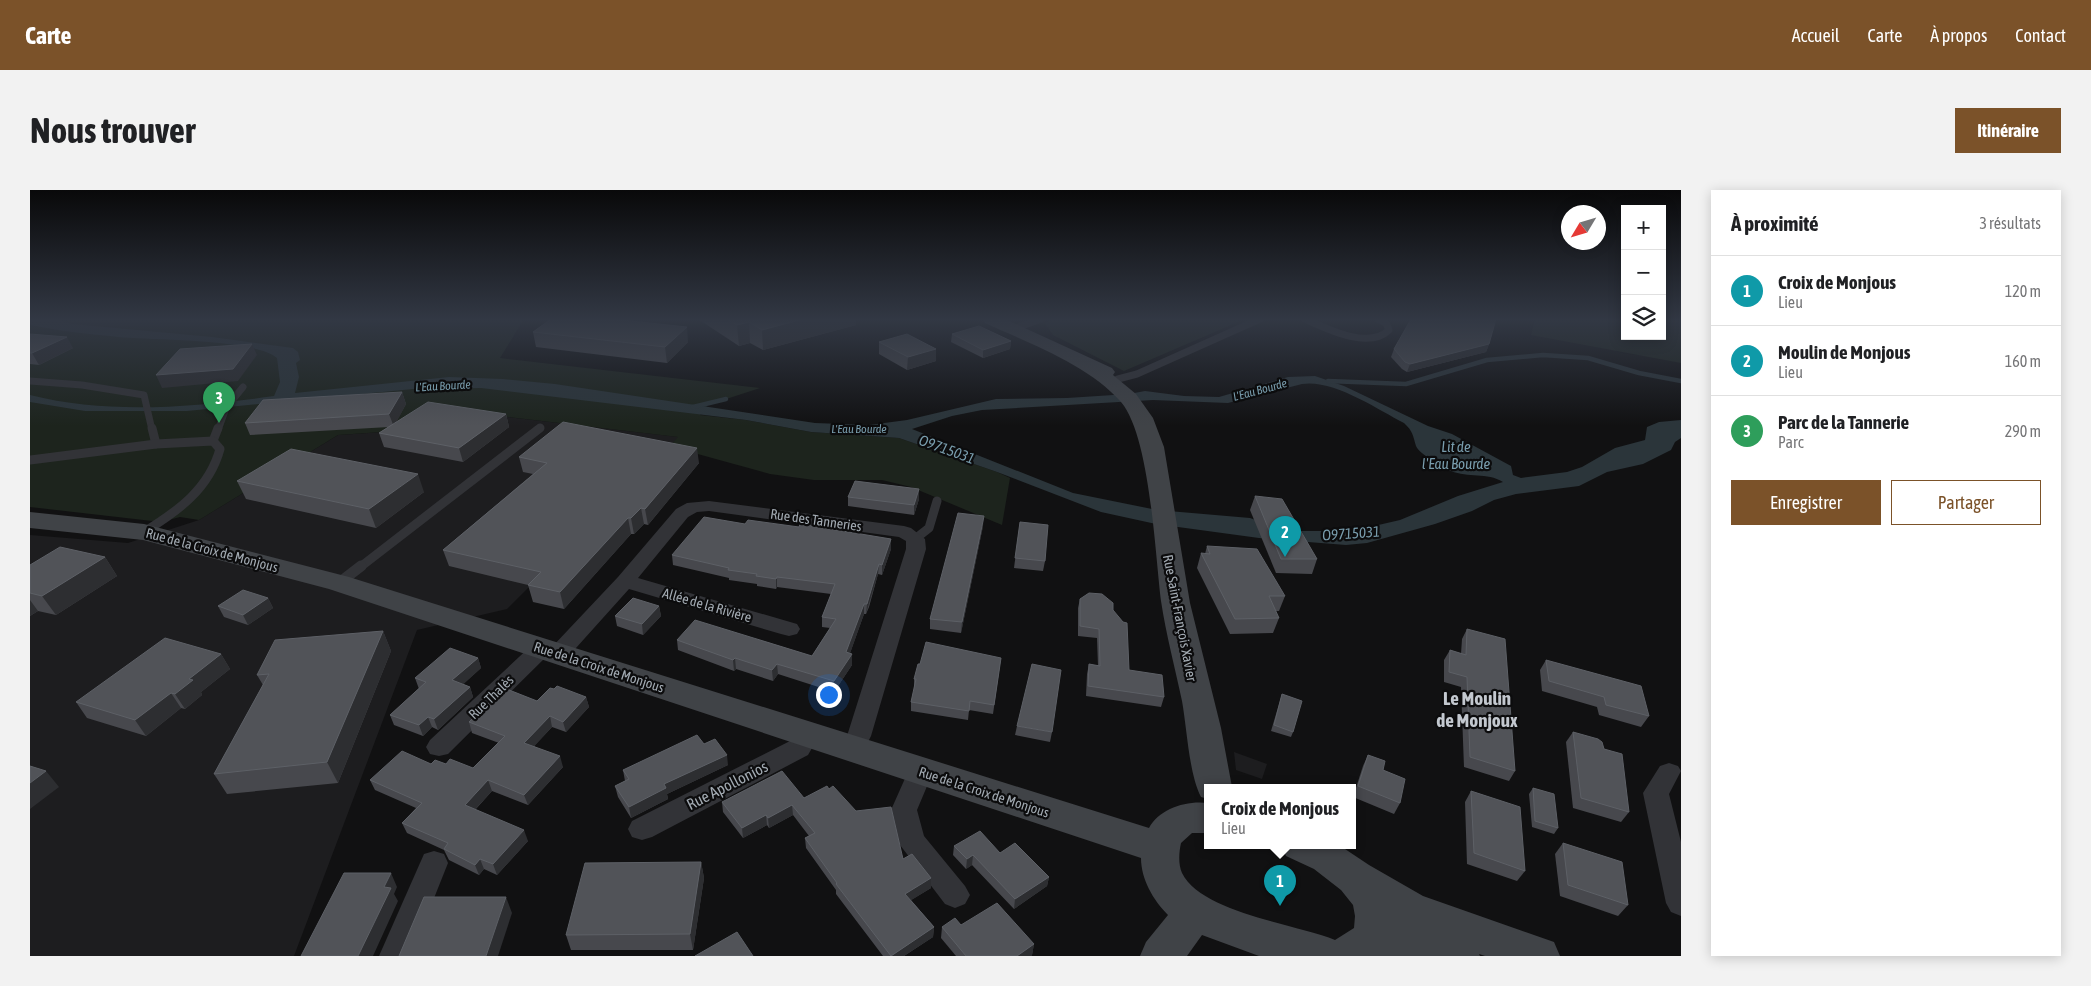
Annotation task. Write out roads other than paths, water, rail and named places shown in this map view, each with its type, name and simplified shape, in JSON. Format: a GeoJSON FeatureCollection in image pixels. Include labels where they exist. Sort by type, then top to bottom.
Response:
{"type":"FeatureCollection","features":[{"type":"Feature","properties":{"kind":"main road"},"geometry":{"type":"LineString","coordinates":[[1067,355],[1089,365],[1130,395]]}},
{"type":"Feature","properties":{"kind":"main road","name":"Rue Saint-François Xavier"},"geometry":{"type":"LineString","coordinates":[[1130,395],[1155,428],[1153,447],[1176,603],[1204,728],[1213,784]]}},
{"type":"Feature","properties":{"kind":"main road","name":"Rue de la Croix de Monjous"},"geometry":{"type":"LineString","coordinates":[[30,520],[144,532],[339,583],[550,650],[807,736],[1160,848]]}},
{"type":"Feature","properties":{"kind":"main road"},"geometry":{"type":"LineString","coordinates":[[1204,818],[1188,818],[1174,825],[1165,834],[1160,848],[1159,862],[1164,880],[1177,897],[1195,912],[1236,928],[1326,956]]}},
{"type":"Feature","properties":{"kind":"main road"},"geometry":{"type":"LineString","coordinates":[[1309,849],[1337,862],[1354,877],[1367,893],[1375,912],[1376,926],[1358,948]]}},
{"type":"Feature","properties":{"kind":"main road"},"geometry":{"type":"LineString","coordinates":[[1354,877],[1410,910],[1539,956]]}},
{"type":"Feature","properties":{"kind":"main road"},"geometry":{"type":"LineString","coordinates":[[1161,956],[1195,912]]}},
{"type":"Feature","properties":{"kind":"main road"},"geometry":{"type":"LineString","coordinates":[[1358,948],[1388,937],[1410,939],[1459,956]]}},
{"type":"Feature","properties":{"kind":"street","name":"Rue des Tanneries"},"geometry":{"type":"LineString","coordinates":[[550,650],[625,581],[682,513],[693,507],[702,506],[904,532],[915,539]]}},
{"type":"Feature","properties":{"kind":"street"},"geometry":{"type":"LineString","coordinates":[[852,749],[859,736],[918,544],[915,539]]}},
{"type":"Feature","properties":{"kind":"street","name":"Allée de la Rivière"},"geometry":{"type":"LineString","coordinates":[[625,581],[789,629]]}},
{"type":"Feature","properties":{"kind":"street","name":"Rue Thalès"},"geometry":{"type":"LineString","coordinates":[[439,746],[550,650]]}},
{"type":"Feature","properties":{"kind":"street","name":"Rue Apollonios"},"geometry":{"type":"LineString","coordinates":[[642,829],[799,748],[807,736]]}},
{"type":"Feature","properties":{"kind":"street"},"geometry":{"type":"LineString","coordinates":[[920,772],[904,810],[911,841],[955,895]]}},
{"type":"Feature","properties":{"kind":"street"},"geometry":{"type":"LineString","coordinates":[[1668,773],[1656,793],[1681,903]]}},
{"type":"Feature","properties":{"kind":"street"},"geometry":{"type":"LineString","coordinates":[[395,956],[434,863]]}},
{"type":"Feature","properties":{"kind":"lane"},"geometry":{"type":"LineString","coordinates":[[1130,395],[1137,374],[1180,355]]}},
{"type":"Feature","properties":{"kind":"lane"},"geometry":{"type":"LineString","coordinates":[[30,381],[125,390],[144,395],[148,404],[156,444]]}},
{"type":"Feature","properties":{"kind":"lane"},"geometry":{"type":"LineString","coordinates":[[213,441],[226,408],[243,387]]}},
{"type":"Feature","properties":{"kind":"lane"},"geometry":{"type":"LineString","coordinates":[[339,583],[540,428]]}},
{"type":"Feature","properties":{"kind":"lane"},"geometry":{"type":"LineString","coordinates":[[30,460],[156,444],[213,441]]}},
{"type":"Feature","properties":{"kind":"lane"},"geometry":{"type":"LineString","coordinates":[[144,532],[172,515],[205,484],[213,473],[220,449],[213,441]]}},
{"type":"Feature","properties":{"kind":"lane"},"geometry":{"type":"LineString","coordinates":[[915,539],[929,528],[936,501]]}},
{"type":"Feature","properties":{"kind":"water","name":"Lit de l'Eau Bourde"},"geometry":{"type":"Polygon","coordinates":[[[271,355],[299,355],[300,360],[296,363],[299,377],[295,393],[449,377],[503,379],[555,384],[815,423],[869,425],[907,420],[996,399],[1067,398],[1129,394],[1145,391],[1184,396],[1219,397],[1288,377],[1315,376],[1344,386],[1428,426],[1452,434],[1511,466],[1513,475],[1521,478],[1567,472],[1582,467],[1615,448],[1645,440],[1647,427],[1659,422],[1681,420],[1681,438],[1675,442],[1671,450],[1643,464],[1607,472],[1579,486],[1516,494],[1494,500],[1472,511],[1435,524],[1367,543],[1346,545],[1259,538],[1156,524],[1101,512],[997,472],[899,438],[811,432],[746,420],[481,388],[413,389],[187,411],[85,411],[30,402],[30,395],[90,405],[152,407],[183,406],[274,396],[280,382],[277,358],[271,355]],[[1302,384],[1228,403],[1153,400],[982,410],[952,416],[912,429],[1073,493],[1157,510],[1250,518],[1286,531],[1333,531],[1374,526],[1400,520],[1458,496],[1503,482],[1491,477],[1457,473],[1447,469],[1418,449],[1411,431],[1404,423],[1355,396],[1327,386],[1302,384]]]}},
{"type":"Feature","properties":{"kind":"waterway","name":"L'Eau Bourde"},"geometry":{"type":"LineString","coordinates":[[1328,381],[1406,384],[1487,360],[1543,355],[1588,358],[1639,373],[1681,381]]}},
{"type":"Feature","properties":{"kind":"waterway"},"geometry":{"type":"LineString","coordinates":[[693,407],[726,399]]}},
{"type":"Feature","properties":{"kind":"place","name":"Parc de la Tannerie"},"geometry":{"type":"Point","coordinates":[219,423]}},
{"type":"Feature","properties":{"kind":"place","name":"Moulin de Monjous"},"geometry":{"type":"Point","coordinates":[1285,557]}},
{"type":"Feature","properties":{"kind":"place","name":"Croix de Monjous"},"geometry":{"type":"Point","coordinates":[1280,906]}},
{"type":"Feature","properties":{"kind":"district","name":"Le Moulin de Monjoux"},"geometry":{"type":"Point","coordinates":[1477,709]}},
{"type":"Feature","properties":{"kind":"water label","name":"O9715031"},"geometry":{"type":"Point","coordinates":[947,449]}},
{"type":"Feature","properties":{"kind":"water label","name":"O9715031"},"geometry":{"type":"Point","coordinates":[1351,533]}}]}
